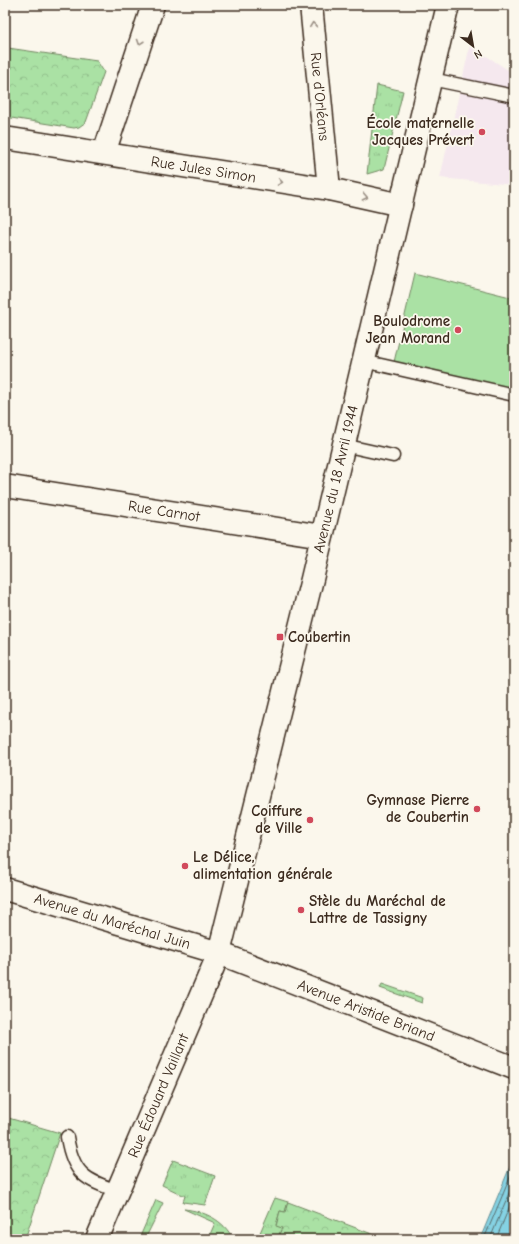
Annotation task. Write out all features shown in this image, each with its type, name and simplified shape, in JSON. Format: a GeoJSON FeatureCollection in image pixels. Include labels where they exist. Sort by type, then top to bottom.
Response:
{"type":"FeatureCollection","features":[{"type":"Feature","properties":{"kind":"street"},"geometry":{"type":"LineString","coordinates":[[104,153],[153,5]]}},
{"type":"Feature","properties":{"kind":"street","name":"Rue d'Orléans"},"geometry":{"type":"LineString","coordinates":[[310,5],[329,189]]}},
{"type":"Feature","properties":{"kind":"street","name":"Avenue du 18 Avril 1944"},"geometry":{"type":"LineString","coordinates":[[219,953],[322,536],[448,5]]}},
{"type":"Feature","properties":{"kind":"street","name":"Rue Jules Simon"},"geometry":{"type":"LineString","coordinates":[[5,138],[329,189],[401,205]]}},
{"type":"Feature","properties":{"kind":"street","name":"Rue Carnot"},"geometry":{"type":"LineString","coordinates":[[5,486],[322,536]]}},
{"type":"Feature","properties":{"kind":"street","name":"Avenue du Maréchal Juin"},"geometry":{"type":"LineString","coordinates":[[5,889],[219,953]]}},
{"type":"Feature","properties":{"kind":"street","name":"Avenue Aristide Briand"},"geometry":{"type":"LineString","coordinates":[[219,953],[514,1068]]}},
{"type":"Feature","properties":{"kind":"street","name":"Rue Édouard Vaillant"},"geometry":{"type":"LineString","coordinates":[[97,1239],[219,953]]}},
{"type":"Feature","properties":{"kind":"lane"},"geometry":{"type":"LineString","coordinates":[[431,79],[514,96]]}},
{"type":"Feature","properties":{"kind":"lane"},"geometry":{"type":"LineString","coordinates":[[363,361],[514,396]]}},
{"type":"Feature","properties":{"kind":"lane"},"geometry":{"type":"LineString","coordinates":[[343,445],[393,456]]}},
{"type":"Feature","properties":{"kind":"lane"},"geometry":{"type":"LineString","coordinates":[[68,1138],[70,1154],[86,1178],[94,1183],[118,1191]]}},
{"type":"Feature","properties":{"kind":"shaded area","name":"École maternelle Jacques Prévert"},"geometry":{"type":"Polygon","coordinates":[[[470,45],[514,74],[512,83],[514,84],[514,185],[440,178],[470,45]]]}},
{"type":"Feature","properties":{"kind":"green space"},"geometry":{"type":"Polygon","coordinates":[[[8,48],[97,61],[104,72],[86,122],[79,127],[74,128],[5,117],[5,50],[8,48]]]}},
{"type":"Feature","properties":{"kind":"green space"},"geometry":{"type":"Polygon","coordinates":[[[377,85],[403,91],[384,169],[367,174],[377,85]]]}},
{"type":"Feature","properties":{"kind":"green space","name":"Boulodrome Jean Morand"},"geometry":{"type":"Polygon","coordinates":[[[415,273],[514,298],[514,391],[394,362],[415,273]]]}},
{"type":"Feature","properties":{"kind":"green space"},"geometry":{"type":"Polygon","coordinates":[[[382,984],[423,998],[422,1003],[380,988],[382,984]]]}},
{"type":"Feature","properties":{"kind":"green space"},"geometry":{"type":"Polygon","coordinates":[[[5,1117],[60,1133],[25,1239],[5,1239],[5,1117]]]}},
{"type":"Feature","properties":{"kind":"green space"},"geometry":{"type":"Polygon","coordinates":[[[173,1160],[215,1176],[205,1205],[183,1202],[185,1196],[162,1185],[173,1160]]]}},
{"type":"Feature","properties":{"kind":"green space"},"geometry":{"type":"Polygon","coordinates":[[[275,1198],[288,1202],[285,1212],[280,1211],[276,1225],[282,1228],[277,1239],[269,1239],[259,1235],[275,1198]]]}},
{"type":"Feature","properties":{"kind":"green space"},"geometry":{"type":"Polygon","coordinates":[[[156,1200],[163,1203],[147,1235],[148,1239],[139,1239],[156,1200]]]}},
{"type":"Feature","properties":{"kind":"green space"},"geometry":{"type":"Polygon","coordinates":[[[288,1202],[385,1239],[277,1239],[282,1228],[276,1226],[280,1211],[285,1212],[288,1202]]]}},
{"type":"Feature","properties":{"kind":"green space"},"geometry":{"type":"Polygon","coordinates":[[[184,1209],[206,1214],[213,1218],[229,1232],[233,1239],[208,1239],[215,1223],[184,1209]]]}},
{"type":"Feature","properties":{"kind":"water"},"geometry":{"type":"Polygon","coordinates":[[[514,1157],[514,1239],[480,1239],[514,1157]]]}},
{"type":"Feature","properties":{"kind":"place","name":"École maternelle Jacques Prévert"},"geometry":{"type":"Point","coordinates":[482,132]}},
{"type":"Feature","properties":{"kind":"place","name":"Boulodrome Jean Morand"},"geometry":{"type":"Point","coordinates":[458,330]}},
{"type":"Feature","properties":{"kind":"place","name":"Coubertin"},"geometry":{"type":"Point","coordinates":[280,637]}},
{"type":"Feature","properties":{"kind":"place","name":"Gymnase Pierre de Coubertin"},"geometry":{"type":"Point","coordinates":[477,809]}},
{"type":"Feature","properties":{"kind":"place","name":"Coiffure de Ville"},"geometry":{"type":"Point","coordinates":[310,820]}},
{"type":"Feature","properties":{"kind":"place","name":"Le Délice, alimentation générale"},"geometry":{"type":"Point","coordinates":[185,866]}},
{"type":"Feature","properties":{"kind":"place","name":"Stèle du Maréchal de Lattre de Tassigny"},"geometry":{"type":"Point","coordinates":[301,910]}}]}
